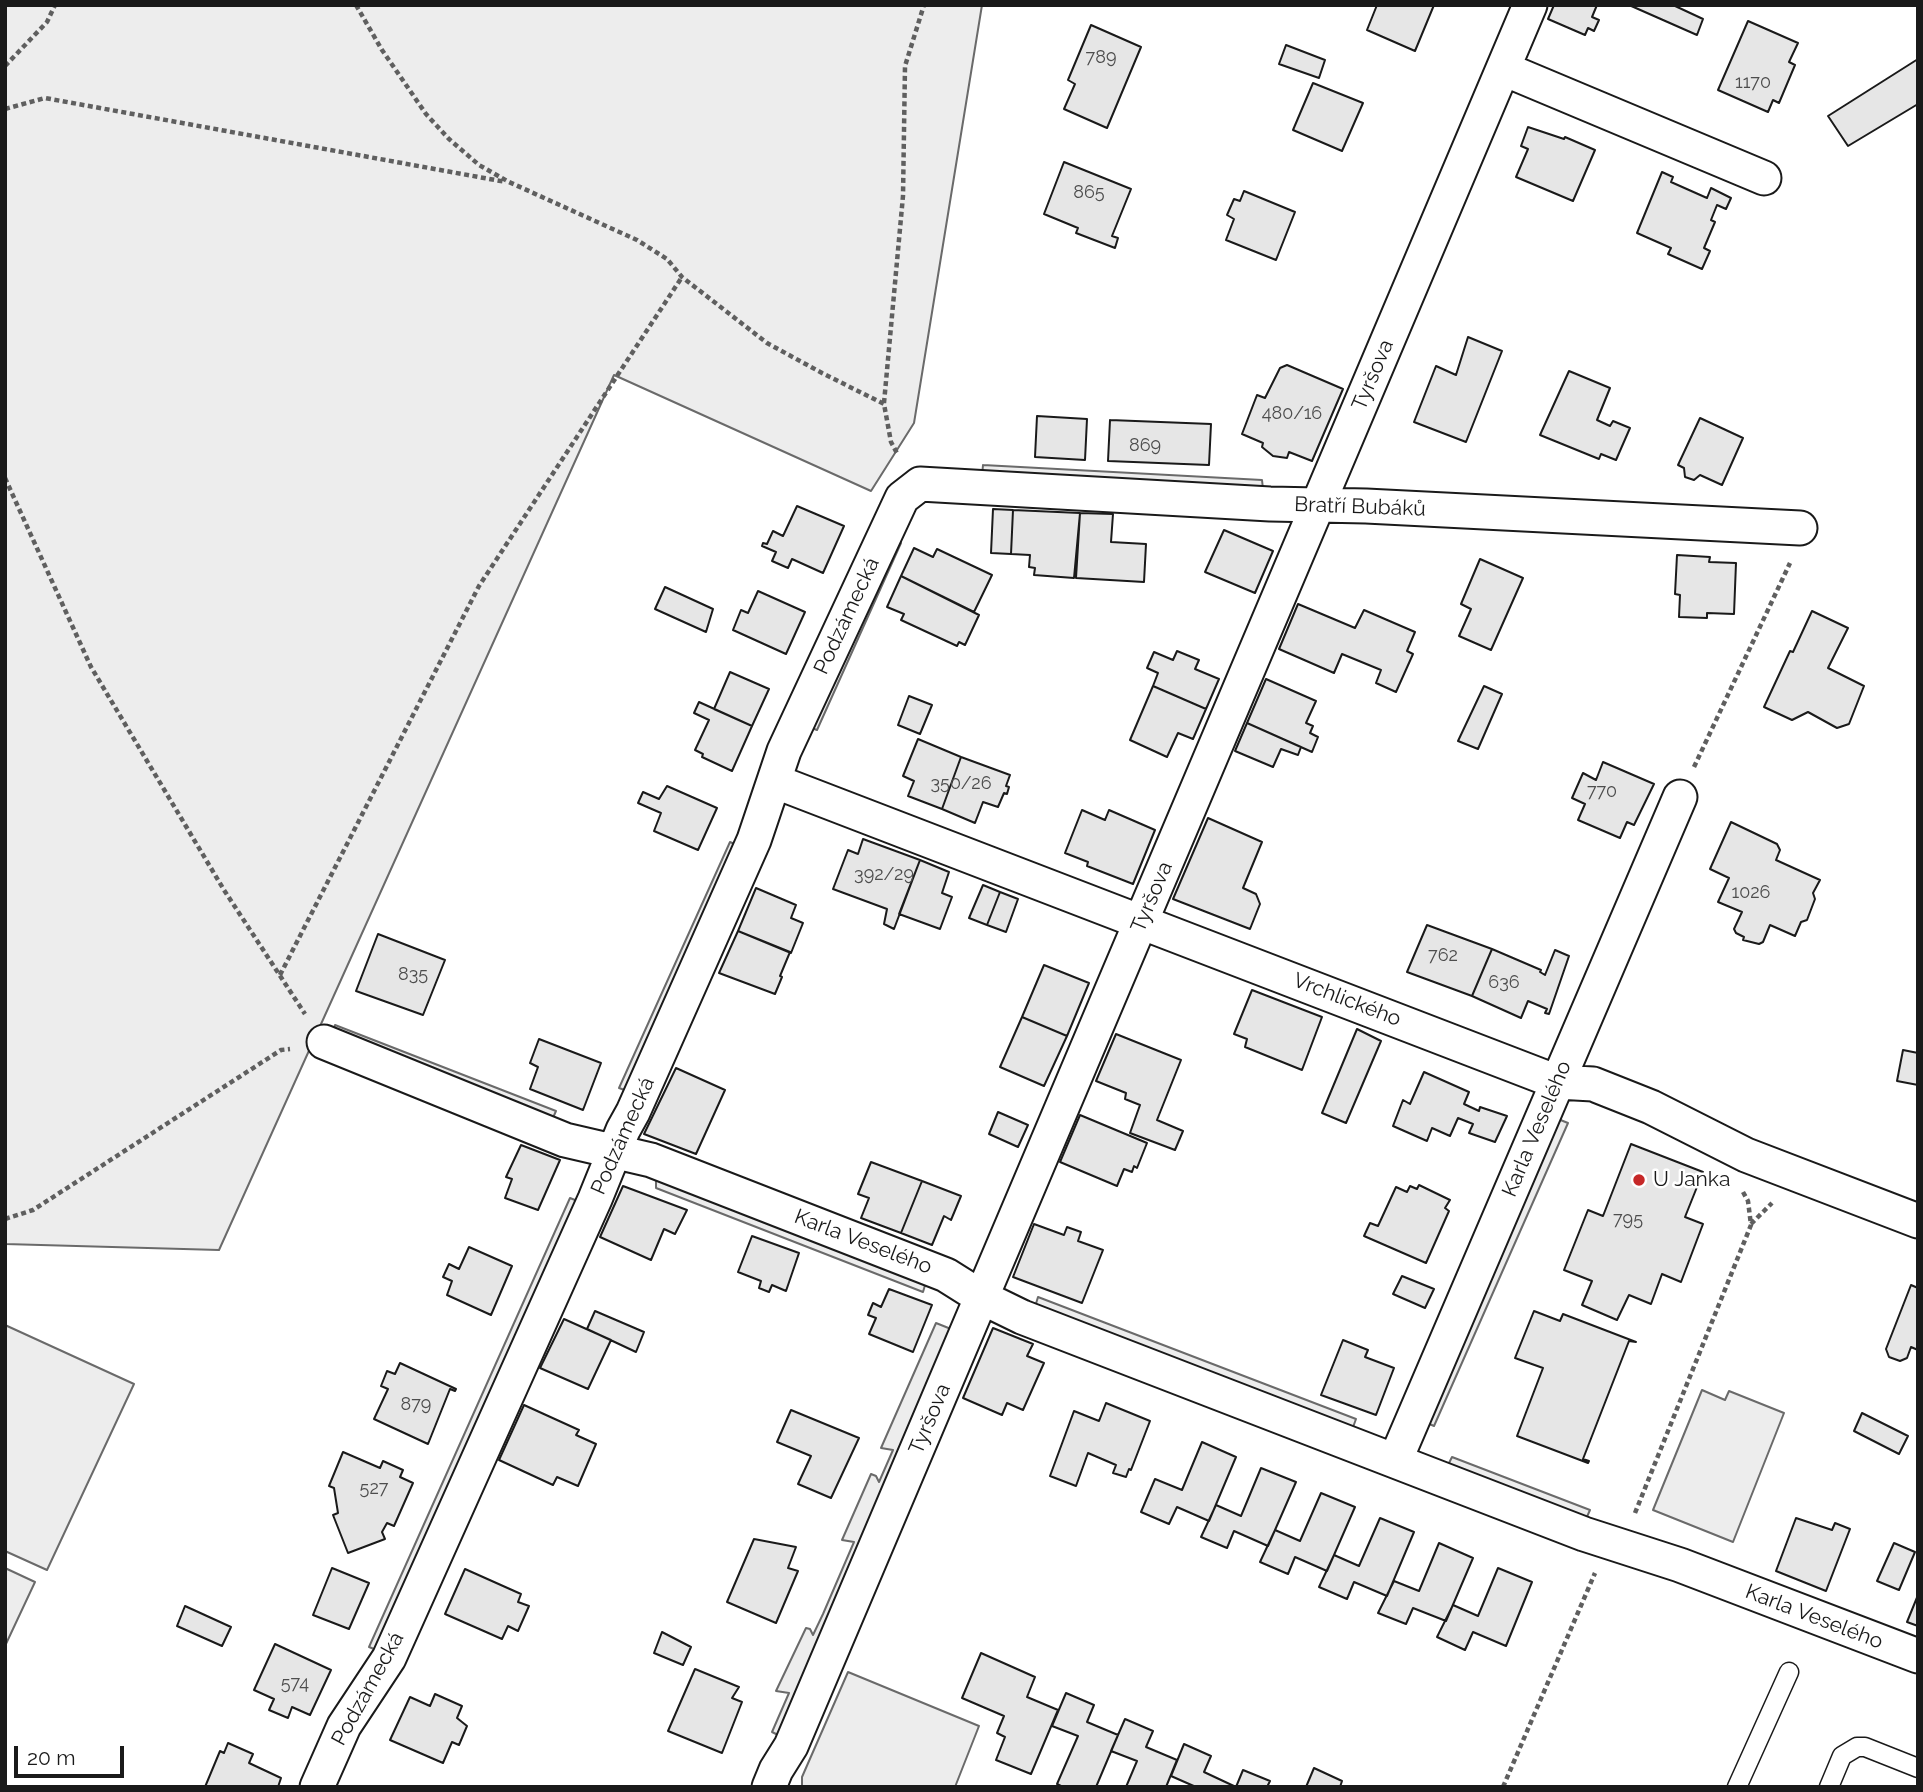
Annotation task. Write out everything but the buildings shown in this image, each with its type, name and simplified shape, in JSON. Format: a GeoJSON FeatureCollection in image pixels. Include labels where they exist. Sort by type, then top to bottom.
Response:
{"type":"FeatureCollection","features":[{"type":"Feature","properties":{"kind":"street","name":"Tyršova"},"geometry":{"type":"LineString","coordinates":[[769,1787],[791,1746],[1531,5]]}},
{"type":"Feature","properties":{"kind":"street"},"geometry":{"type":"LineString","coordinates":[[1504,69],[1764,178]]}},
{"type":"Feature","properties":{"kind":"street","name":"Bratří Bubáků"},"geometry":{"type":"LineString","coordinates":[[910,472],[1317,504],[1800,528]]}},
{"type":"Feature","properties":{"kind":"street","name":"Podzámecká"},"geometry":{"type":"LineString","coordinates":[[317,1787],[344,1726],[389,1658],[754,840],[784,751],[902,498],[910,472]]}},
{"type":"Feature","properties":{"kind":"street","name":"Vrchlického"},"geometry":{"type":"LineString","coordinates":[[774,781],[1557,1082],[1593,1084],[1651,1107],[1746,1155],[1918,1221]]}},
{"type":"Feature","properties":{"kind":"street","name":"Karla Veselého"},"geometry":{"type":"LineString","coordinates":[[1395,1461],[1680,797]]}},
{"type":"Feature","properties":{"kind":"street","name":"Karla Veselého"},"geometry":{"type":"LineString","coordinates":[[324,1042],[565,1140],[651,1160],[946,1275],[981,1297],[1022,1317],[1584,1534],[1680,1565],[1918,1656]]}},
{"type":"Feature","properties":{"kind":"lane"},"geometry":{"type":"LineString","coordinates":[[1737,1787],[1789,1672]]}},
{"type":"Feature","properties":{"kind":"lane"},"geometry":{"type":"LineString","coordinates":[[1829,1787],[1842,1756],[1857,1746],[1866,1747],[1918,1768]]}},
{"type":"Feature","properties":{"kind":"path"},"geometry":{"type":"LineString","coordinates":[[5,66],[47,22],[55,5]]}},
{"type":"Feature","properties":{"kind":"path"},"geometry":{"type":"LineString","coordinates":[[356,5],[382,50],[426,114],[479,165],[509,182],[636,240],[667,259],[682,277],[767,343],[884,404]]}},
{"type":"Feature","properties":{"kind":"path"},"geometry":{"type":"LineString","coordinates":[[910,472],[891,442],[884,404],[903,196],[905,66],[924,5]]}},
{"type":"Feature","properties":{"kind":"path"},"geometry":{"type":"LineString","coordinates":[[5,109],[45,98],[509,182]]}},
{"type":"Feature","properties":{"kind":"path"},"geometry":{"type":"LineString","coordinates":[[280,975],[479,586],[682,277]]}},
{"type":"Feature","properties":{"kind":"path"},"geometry":{"type":"LineString","coordinates":[[5,478],[91,667],[224,890],[324,1042],[281,1051],[33,1210],[5,1219]]}},
{"type":"Feature","properties":{"kind":"path"},"geometry":{"type":"LineString","coordinates":[[1680,797],[1794,555],[1800,528]]}},
{"type":"Feature","properties":{"kind":"path"},"geometry":{"type":"LineString","coordinates":[[1632,1520],[1751,1225],[1748,1201],[1740,1186]]}},
{"type":"Feature","properties":{"kind":"path"},"geometry":{"type":"LineString","coordinates":[[1503,1787],[1596,1572]]}},
{"type":"Feature","properties":{"kind":"shaded area"},"geometry":{"type":"Polygon","coordinates":[[[5,5],[982,5],[914,423],[871,491],[614,375],[219,1250],[5,1244],[5,5]]]}},
{"type":"Feature","properties":{"kind":"shaded area"},"geometry":{"type":"Polygon","coordinates":[[[983,465],[1262,480],[1263,489],[982,476],[983,465]]]}},
{"type":"Feature","properties":{"kind":"shaded area"},"geometry":{"type":"Polygon","coordinates":[[[893,539],[901,543],[817,730],[806,726],[893,539]]]}},
{"type":"Feature","properties":{"kind":"shaded area"},"geometry":{"type":"Polygon","coordinates":[[[730,842],[739,846],[630,1092],[619,1088],[730,842]]]}},
{"type":"Feature","properties":{"kind":"shaded area"},"geometry":{"type":"Polygon","coordinates":[[[335,1025],[556,1111],[552,1120],[332,1035],[335,1025]]]}},
{"type":"Feature","properties":{"kind":"shaded area"},"geometry":{"type":"Polygon","coordinates":[[[1558,1119],[1568,1123],[1434,1426],[1425,1422],[1558,1119]]]}},
{"type":"Feature","properties":{"kind":"shaded area"},"geometry":{"type":"Polygon","coordinates":[[[656,1178],[926,1282],[923,1292],[656,1188],[656,1178]]]}},
{"type":"Feature","properties":{"kind":"shaded area"},"geometry":{"type":"Polygon","coordinates":[[[570,1198],[580,1202],[379,1651],[369,1647],[570,1198]]]}},
{"type":"Feature","properties":{"kind":"shaded area"},"geometry":{"type":"Polygon","coordinates":[[[1038,1297],[1356,1419],[1352,1430],[1035,1307],[1038,1297]]]}},
{"type":"Feature","properties":{"kind":"shaded area"},"geometry":{"type":"Polygon","coordinates":[[[936,1323],[956,1331],[782,1737],[772,1732],[789,1693],[776,1691],[806,1628],[810,1629],[813,1635],[823,1614],[854,1542],[842,1540],[871,1474],[876,1476],[879,1482],[893,1450],[881,1448],[936,1323]]]}},
{"type":"Feature","properties":{"kind":"shaded area"},"geometry":{"type":"Polygon","coordinates":[[[5,1325],[134,1384],[47,1570],[5,1551],[5,1325]]]}},
{"type":"Feature","properties":{"kind":"shaded area"},"geometry":{"type":"Polygon","coordinates":[[[1702,1390],[1725,1400],[1729,1391],[1784,1413],[1733,1542],[1653,1510],[1702,1390]]]}},
{"type":"Feature","properties":{"kind":"shaded area"},"geometry":{"type":"Polygon","coordinates":[[[1452,1457],[1590,1510],[1586,1519],[1448,1465],[1452,1457]]]}},
{"type":"Feature","properties":{"kind":"shaded area"},"geometry":{"type":"Polygon","coordinates":[[[5,1568],[35,1582],[5,1646],[5,1568]]]}},
{"type":"Feature","properties":{"kind":"shaded area"},"geometry":{"type":"Polygon","coordinates":[[[848,1672],[979,1726],[955,1787],[802,1787],[802,1777],[848,1672]]]}},
{"type":"Feature","properties":{"kind":"place","name":"U Janka"},"geometry":{"type":"Point","coordinates":[1639,1180]}}]}
